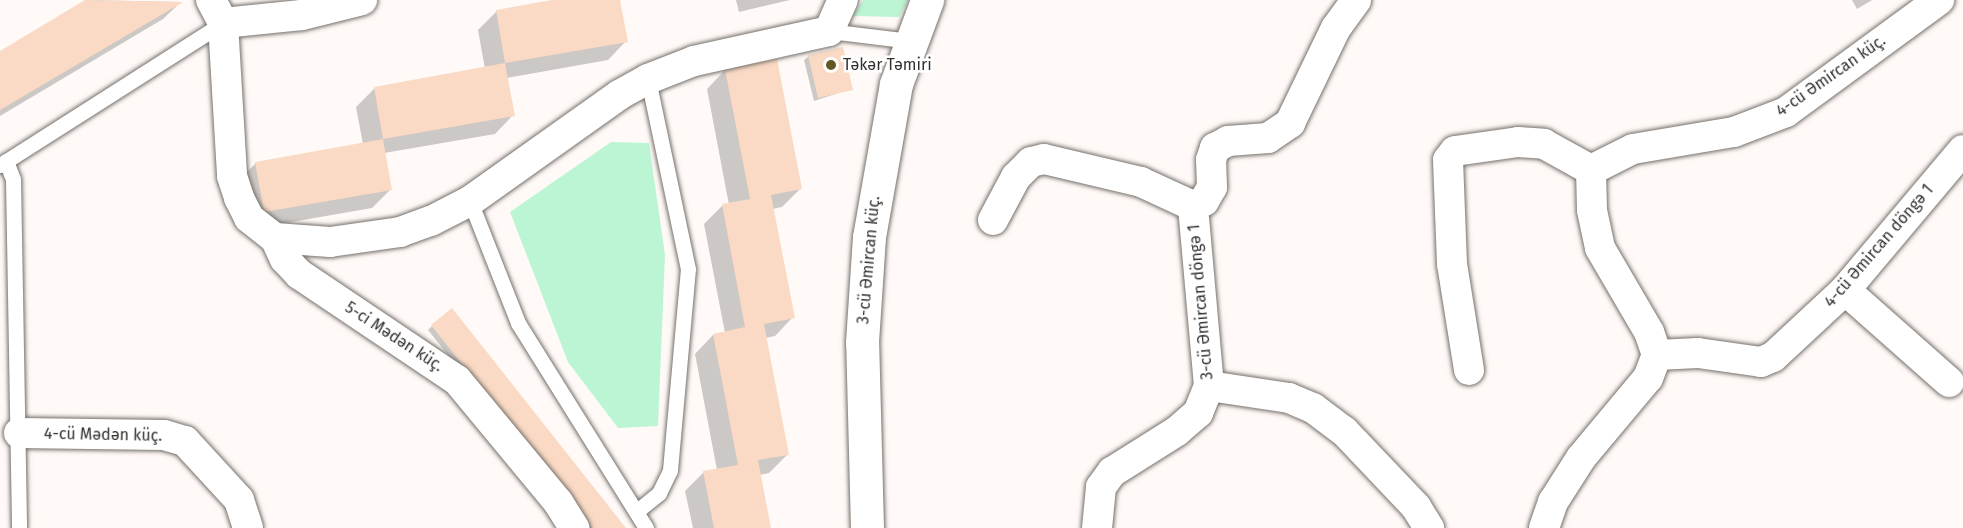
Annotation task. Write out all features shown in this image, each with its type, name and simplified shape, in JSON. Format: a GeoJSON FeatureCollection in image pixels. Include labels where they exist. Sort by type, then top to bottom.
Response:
{"type":"FeatureCollection","features":[{"type":"Feature","properties":{"kind":"main road","name":"3-cü Əmircan küç."},"geometry":{"type":"LineString","coordinates":[[867,528],[862,342],[869,237],[882,150],[910,41],[927,0]]}},
{"type":"Feature","properties":{"kind":"street"},"geometry":{"type":"LineString","coordinates":[[363,0],[302,15],[217,11],[232,176],[249,218],[275,238],[330,242],[400,232],[431,221],[470,201],[619,95],[648,79],[693,62],[830,31],[843,0]]}},
{"type":"Feature","properties":{"kind":"street","name":"3-cü Əmircan döngə 1"},"geometry":{"type":"LineString","coordinates":[[1097,528],[1101,487],[1112,472],[1177,430],[1198,412],[1209,386],[1193,206],[1204,201],[1212,187],[1211,160],[1215,148],[1228,141],[1268,138],[1290,123],[1336,28],[1356,0]]}},
{"type":"Feature","properties":{"kind":"street","name":"4-cü Əmircan küç."},"geometry":{"type":"LineString","coordinates":[[1591,170],[1633,150],[1734,132],[1786,112],[1940,0]]}},
{"type":"Feature","properties":{"kind":"street"},"geometry":{"type":"LineString","coordinates":[[1469,369],[1452,264],[1448,160],[1455,151],[1526,142],[1544,144],[1591,170],[1590,192],[1600,248],[1649,332],[1657,355],[1648,378],[1581,458],[1553,501],[1544,528]]}},
{"type":"Feature","properties":{"kind":"street","name":"4-cü Əmircan döngə 1"},"geometry":{"type":"LineString","coordinates":[[1657,355],[1698,353],[1761,362],[1773,357],[1845,291],[1963,150]]}},
{"type":"Feature","properties":{"kind":"street"},"geometry":{"type":"LineString","coordinates":[[993,220],[1016,177],[1031,162],[1044,159],[1141,182],[1193,206]]}},
{"type":"Feature","properties":{"kind":"street","name":"5-ci Mədən küç."},"geometry":{"type":"LineString","coordinates":[[275,238],[285,259],[299,274],[457,380],[558,502],[574,528]]}},
{"type":"Feature","properties":{"kind":"street"},"geometry":{"type":"LineString","coordinates":[[1845,291],[1949,382]]}},
{"type":"Feature","properties":{"kind":"street"},"geometry":{"type":"LineString","coordinates":[[1209,386],[1289,398],[1313,408],[1344,430],[1416,507],[1429,528]]}},
{"type":"Feature","properties":{"kind":"street","name":"4-cü Mədən küç."},"geometry":{"type":"LineString","coordinates":[[20,433],[164,435],[185,441],[239,500],[248,528]]}},
{"type":"Feature","properties":{"kind":"lane"},"geometry":{"type":"LineString","coordinates":[[20,528],[20,433],[13,179],[3,163],[217,11]]}},
{"type":"Feature","properties":{"kind":"lane"},"geometry":{"type":"LineString","coordinates":[[830,31],[910,41]]}},
{"type":"Feature","properties":{"kind":"lane"},"geometry":{"type":"LineString","coordinates":[[637,510],[659,493],[670,470],[688,269],[648,79]]}},
{"type":"Feature","properties":{"kind":"lane"},"geometry":{"type":"LineString","coordinates":[[470,201],[518,323],[637,510],[646,528]]}},
{"type":"Feature","properties":{"kind":"green space"},"geometry":{"type":"Polygon","coordinates":[[[863,0],[908,0],[899,17],[853,16],[863,0]]]}},
{"type":"Feature","properties":{"kind":"green space"},"geometry":{"type":"Polygon","coordinates":[[[611,142],[649,143],[665,255],[658,426],[618,428],[568,362],[510,212],[611,142]]]}},
{"type":"Feature","properties":{"kind":"building"},"geometry":{"type":"Polygon","coordinates":[[[85,0],[183,2],[0,110],[0,51],[85,0]]]}},
{"type":"Feature","properties":{"kind":"building"},"geometry":{"type":"Polygon","coordinates":[[[552,0],[620,0],[628,42],[505,63],[496,10],[552,0]]]}},
{"type":"Feature","properties":{"kind":"building"},"geometry":{"type":"Polygon","coordinates":[[[843,47],[853,90],[818,98],[808,55],[843,47]]]}},
{"type":"Feature","properties":{"kind":"building"},"geometry":{"type":"Polygon","coordinates":[[[777,59],[802,189],[771,195],[795,318],[764,324],[789,455],[758,460],[771,528],[714,528],[703,471],[738,465],[713,334],[745,327],[722,204],[750,199],[725,69],[777,59]]]}},
{"type":"Feature","properties":{"kind":"building"},"geometry":{"type":"Polygon","coordinates":[[[505,63],[515,116],[383,139],[374,87],[505,63]]]}},
{"type":"Feature","properties":{"kind":"building"},"geometry":{"type":"Polygon","coordinates":[[[383,139],[392,190],[264,212],[255,162],[383,139]]]}},
{"type":"Feature","properties":{"kind":"building"},"geometry":{"type":"Polygon","coordinates":[[[452,308],[626,528],[593,528],[431,325],[452,308]]]}},
{"type":"Feature","properties":{"kind":"place","name":"Təkər Təmiri"},"geometry":{"type":"Point","coordinates":[831,65]}}]}
